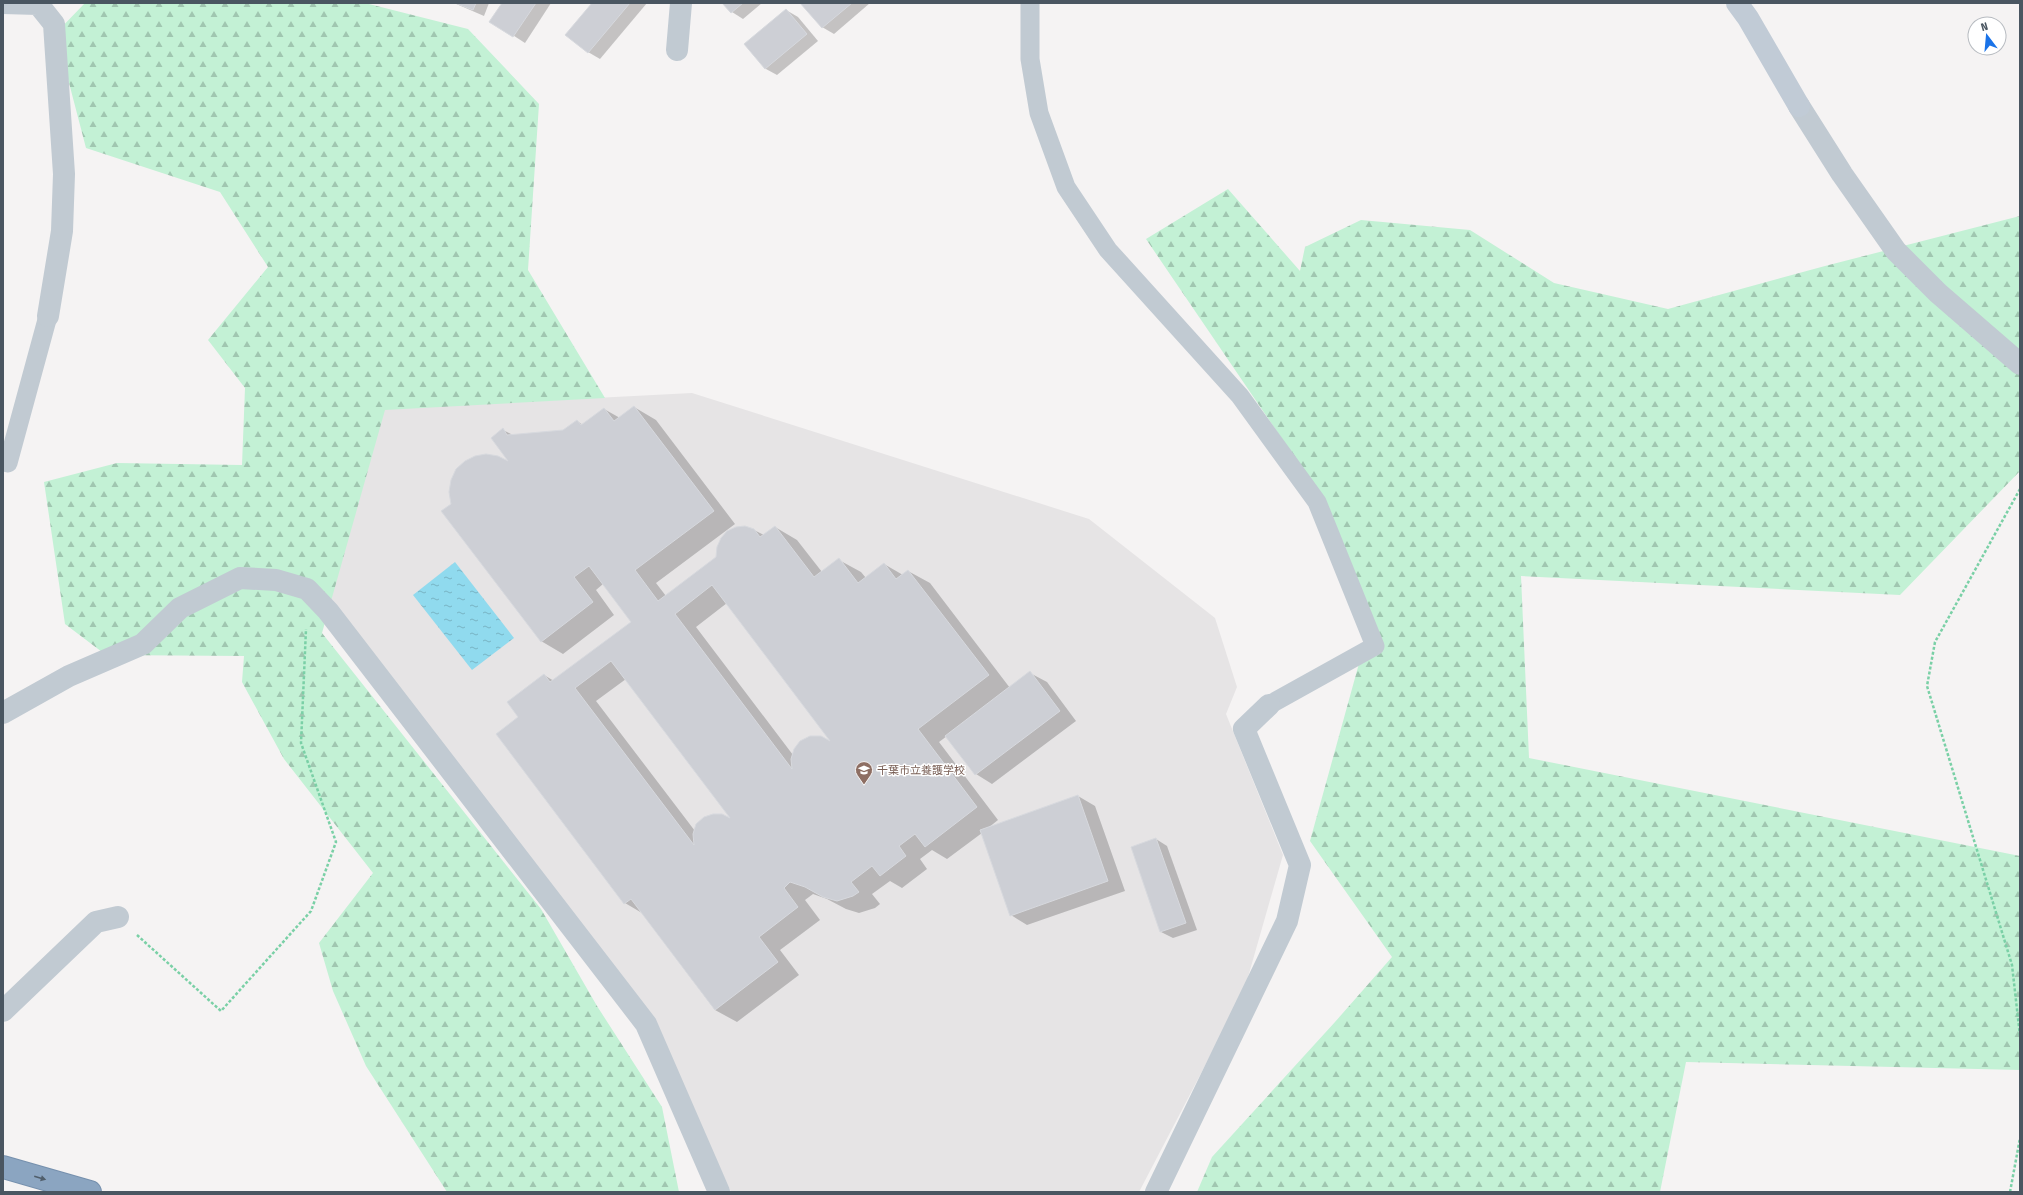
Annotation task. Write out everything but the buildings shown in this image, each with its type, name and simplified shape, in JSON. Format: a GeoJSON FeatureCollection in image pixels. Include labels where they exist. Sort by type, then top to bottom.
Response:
{"type":"FeatureCollection","features":[{"type":"Feature","properties":{"kind":"highway"},"geometry":{"type":"LineString","coordinates":[[3,1167],[90,1192]]}},
{"type":"Feature","properties":{"kind":"street"},"geometry":{"type":"LineString","coordinates":[[3,3],[38,4],[54,24],[64,174],[62,231],[48,316]]}},
{"type":"Feature","properties":{"kind":"street"},"geometry":{"type":"LineString","coordinates":[[677,50],[681,3]]}},
{"type":"Feature","properties":{"kind":"street"},"geometry":{"type":"LineString","coordinates":[[1737,3],[1748,18],[1799,106],[1842,174],[1896,252],[1938,293],[2020,364]]}},
{"type":"Feature","properties":{"kind":"street"},"geometry":{"type":"LineString","coordinates":[[3,713],[69,676],[143,644],[180,608],[240,578],[276,580],[308,589],[328,611],[646,1024],[719,1192]]}},
{"type":"Feature","properties":{"kind":"street"},"geometry":{"type":"LineString","coordinates":[[1156,1192],[1287,921],[1300,865],[1244,729],[1269,705]]}},
{"type":"Feature","properties":{"kind":"street"},"geometry":{"type":"LineString","coordinates":[[3,1011],[96,922],[118,917]]}},
{"type":"Feature","properties":{"kind":"lane"},"geometry":{"type":"LineString","coordinates":[[1030,3],[1030,59],[1039,113],[1066,187],[1108,250],[1240,396],[1317,502],[1375,646],[1269,705]]}},
{"type":"Feature","properties":{"kind":"lane"},"geometry":{"type":"LineString","coordinates":[[3,462],[8,463],[48,316]]}},
{"type":"Feature","properties":{"kind":"path"},"geometry":{"type":"LineString","coordinates":[[2020,489],[1935,642],[1927,686],[2012,965],[2020,1036]]}},
{"type":"Feature","properties":{"kind":"path"},"geometry":{"type":"LineString","coordinates":[[118,917],[221,1011],[310,912],[336,842],[301,743],[308,589]]}},
{"type":"Feature","properties":{"kind":"path"},"geometry":{"type":"LineString","coordinates":[[2010,1192],[2020,1138]]}},
{"type":"Feature","properties":{"kind":"shaded area","name":"千葉市立養護学校"},"geometry":{"type":"Polygon","coordinates":[[[692,393],[1089,519],[1215,618],[1237,687],[1226,714],[1283,855],[1244,991],[1139,1192],[731,1192],[650,1017],[330,598],[383,409],[692,393]]]}},
{"type":"Feature","properties":{"kind":"green space"},"geometry":{"type":"Polygon","coordinates":[[[85,3],[365,3],[468,29],[539,104],[528,270],[605,398],[385,410],[322,633],[541,909],[597,1006],[662,1107],[679,1192],[447,1192],[366,1066],[333,991],[319,943],[373,873],[284,759],[242,682],[244,656],[106,655],[65,624],[44,482],[117,463],[242,465],[245,388],[208,340],[268,267],[220,192],[86,148],[56,33],[85,3]]]}},
{"type":"Feature","properties":{"kind":"green space"},"geometry":{"type":"Polygon","coordinates":[[[1228,189],[1300,271],[1305,247],[1361,220],[1470,230],[1554,283],[1668,309],[1825,266],[2020,216],[2020,471],[1900,595],[1521,576],[1529,758],[2020,856],[2020,1070],[1686,1062],[1660,1192],[1197,1192],[1212,1157],[1392,957],[1310,841],[1371,620],[1327,505],[1146,239],[1228,189]]]}},
{"type":"Feature","properties":{"kind":"water"},"geometry":{"type":"Polygon","coordinates":[[[455,562],[514,638],[472,670],[413,595],[455,562]]]}},
{"type":"Feature","properties":{"kind":"place","name":"千葉市立養護学校"},"geometry":{"type":"Point","coordinates":[864,785]}}]}
